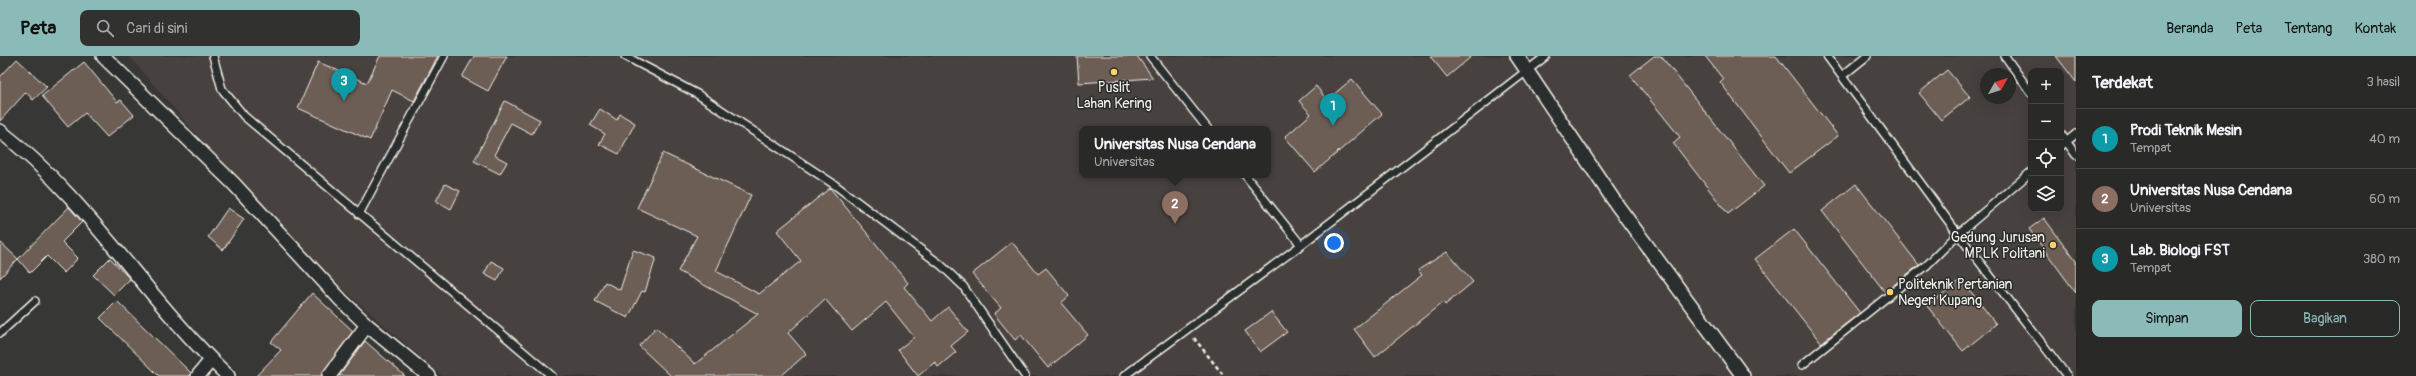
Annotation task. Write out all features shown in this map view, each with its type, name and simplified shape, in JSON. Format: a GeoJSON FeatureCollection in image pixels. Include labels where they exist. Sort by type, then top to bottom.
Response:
{"type":"FeatureCollection","features":[{"type":"Feature","properties":{"kind":"street"},"geometry":{"type":"LineString","coordinates":[[103,56],[234,184],[341,300],[367,325],[429,376]]}},
{"type":"Feature","properties":{"kind":"street"},"geometry":{"type":"LineString","coordinates":[[1517,56],[1528,70],[1617,205],[1743,376]]}},
{"type":"Feature","properties":{"kind":"street"},"geometry":{"type":"LineString","coordinates":[[0,131],[32,157],[74,200],[184,333],[228,376]]}},
{"type":"Feature","properties":{"kind":"street"},"geometry":{"type":"LineString","coordinates":[[329,376],[367,325]]}},
{"type":"Feature","properties":{"kind":"street"},"geometry":{"type":"LineString","coordinates":[[198,376],[211,360]]}},
{"type":"Feature","properties":{"kind":"lane"},"geometry":{"type":"LineString","coordinates":[[213,56],[222,89],[244,116],[552,376]]}},
{"type":"Feature","properties":{"kind":"lane"},"geometry":{"type":"LineString","coordinates":[[359,214],[444,56]]}},
{"type":"Feature","properties":{"kind":"lane"},"geometry":{"type":"LineString","coordinates":[[625,56],[697,94],[828,180],[941,265],[967,292],[1025,376]]}},
{"type":"Feature","properties":{"kind":"lane"},"geometry":{"type":"LineString","coordinates":[[1150,56],[1206,126]]}},
{"type":"Feature","properties":{"kind":"lane"},"geometry":{"type":"LineString","coordinates":[[1124,376],[1301,245],[1546,56]]}},
{"type":"Feature","properties":{"kind":"lane"},"geometry":{"type":"LineString","coordinates":[[1827,56],[1958,234],[2067,376]]}},
{"type":"Feature","properties":{"kind":"lane"},"geometry":{"type":"LineString","coordinates":[[1842,76],[1867,56]]}},
{"type":"Feature","properties":{"kind":"lane"},"geometry":{"type":"LineString","coordinates":[[2005,56],[2028,89]]}},
{"type":"Feature","properties":{"kind":"lane"},"geometry":{"type":"LineString","coordinates":[[2076,134],[2064,144],[2076,155]]}},
{"type":"Feature","properties":{"kind":"lane"},"geometry":{"type":"LineString","coordinates":[[1802,365],[1927,265],[1958,234],[2028,175]]}},
{"type":"Feature","properties":{"kind":"lane"},"geometry":{"type":"LineString","coordinates":[[1247,178],[1301,245]]}},
{"type":"Feature","properties":{"kind":"lane"},"geometry":{"type":"LineString","coordinates":[[0,333],[35,301]]}},
{"type":"Feature","properties":{"kind":"path"},"geometry":{"type":"LineString","coordinates":[[1187,330],[1224,376]]}},
{"type":"Feature","properties":{"kind":"shaded area"},"geometry":{"type":"Polygon","coordinates":[[[129,56],[2076,56],[2076,376],[442,376],[287,240],[129,56]]]}},
{"type":"Feature","properties":{"kind":"building"},"geometry":{"type":"Polygon","coordinates":[[[380,56],[438,56],[414,101],[392,90],[370,140],[298,108],[318,62],[367,83],[380,56]]]}},
{"type":"Feature","properties":{"kind":"building"},"geometry":{"type":"Polygon","coordinates":[[[474,56],[507,56],[488,91],[462,77],[474,56]]]}},
{"type":"Feature","properties":{"kind":"building","name":"Puslit Lahan Kering"},"geometry":{"type":"Polygon","coordinates":[[[1077,56],[1137,56],[1153,78],[1079,83],[1077,56]]]}},
{"type":"Feature","properties":{"kind":"building"},"geometry":{"type":"Polygon","coordinates":[[[1430,56],[1472,56],[1447,77],[1430,56]]]}},
{"type":"Feature","properties":{"kind":"building"},"geometry":{"type":"Polygon","coordinates":[[[1654,56],[1661,56],[1764,186],[1728,214],[1673,143],[1680,137],[1630,75],[1654,56]]]}},
{"type":"Feature","properties":{"kind":"building"},"geometry":{"type":"Polygon","coordinates":[[[1705,56],[1776,56],[1838,136],[1789,173],[1720,82],[1723,79],[1705,56]]]}},
{"type":"Feature","properties":{"kind":"building"},"geometry":{"type":"Polygon","coordinates":[[[2056,56],[2076,56],[2076,82],[2056,56]]]}},
{"type":"Feature","properties":{"kind":"building"},"geometry":{"type":"Polygon","coordinates":[[[17,59],[47,87],[33,100],[26,92],[0,121],[0,77],[17,59]]]}},
{"type":"Feature","properties":{"kind":"building"},"geometry":{"type":"Polygon","coordinates":[[[84,62],[117,102],[121,100],[134,115],[107,137],[85,113],[68,127],[42,96],[84,62]]]}},
{"type":"Feature","properties":{"kind":"building"},"geometry":{"type":"Polygon","coordinates":[[[1947,70],[1970,97],[1941,120],[1919,93],[1947,70]]]}},
{"type":"Feature","properties":{"kind":"building"},"geometry":{"type":"Polygon","coordinates":[[[1352,79],[1382,114],[1315,172],[1285,137],[1311,114],[1299,101],[1316,86],[1327,100],[1352,79]]]}},
{"type":"Feature","properties":{"kind":"building"},"geometry":{"type":"Polygon","coordinates":[[[505,101],[540,120],[532,134],[511,123],[494,155],[507,162],[500,174],[474,161],[505,101]]]}},
{"type":"Feature","properties":{"kind":"building"},"geometry":{"type":"Polygon","coordinates":[[[600,109],[617,120],[620,114],[635,123],[619,154],[599,144],[605,134],[590,125],[600,109]]]}},
{"type":"Feature","properties":{"kind":"building"},"geometry":{"type":"Polygon","coordinates":[[[663,153],[751,195],[716,271],[759,294],[801,261],[777,231],[830,188],[908,283],[904,287],[932,321],[948,307],[968,332],[951,346],[956,352],[938,367],[935,362],[918,376],[898,350],[914,337],[886,302],[852,331],[825,299],[788,333],[806,354],[781,376],[671,376],[639,346],[656,327],[695,364],[758,314],[678,271],[697,236],[637,208],[663,153]]]}},
{"type":"Feature","properties":{"kind":"building"},"geometry":{"type":"Polygon","coordinates":[[[445,184],[460,191],[451,209],[436,201],[445,184]]]}},
{"type":"Feature","properties":{"kind":"building"},"geometry":{"type":"Polygon","coordinates":[[[1856,184],[1919,265],[1885,292],[1822,211],[1856,184]]]}},
{"type":"Feature","properties":{"kind":"building"},"geometry":{"type":"Polygon","coordinates":[[[69,207],[82,222],[62,242],[78,258],[64,273],[47,256],[30,273],[18,259],[69,207]]]}},
{"type":"Feature","properties":{"kind":"building"},"geometry":{"type":"Polygon","coordinates":[[[228,208],[244,219],[223,250],[208,237],[228,208]]]}},
{"type":"Feature","properties":{"kind":"building","name":"Gedung Jurusan MPLK Politani"},"geometry":{"type":"Polygon","coordinates":[[[2044,218],[2076,261],[2076,293],[2029,229],[2044,218]]]}},
{"type":"Feature","properties":{"kind":"building"},"geometry":{"type":"Polygon","coordinates":[[[1794,229],[1860,313],[1821,343],[1755,259],[1794,229]]]}},
{"type":"Feature","properties":{"kind":"building"},"geometry":{"type":"Polygon","coordinates":[[[0,242],[18,259],[0,278],[0,242]]]}},
{"type":"Feature","properties":{"kind":"building"},"geometry":{"type":"Polygon","coordinates":[[[1012,242],[1038,274],[1046,268],[1069,296],[1061,303],[1088,335],[1048,368],[1021,335],[1015,340],[994,314],[1001,308],[972,274],[1012,242]]]}},
{"type":"Feature","properties":{"kind":"building"},"geometry":{"type":"Polygon","coordinates":[[[633,250],[656,258],[645,292],[642,291],[628,318],[595,301],[605,282],[620,290],[633,250]]]}},
{"type":"Feature","properties":{"kind":"building"},"geometry":{"type":"Polygon","coordinates":[[[1447,252],[1473,282],[1445,305],[1443,302],[1375,357],[1354,329],[1422,275],[1418,270],[1447,252]]]}},
{"type":"Feature","properties":{"kind":"building"},"geometry":{"type":"Polygon","coordinates":[[[110,258],[130,279],[114,295],[93,275],[110,258]]]}},
{"type":"Feature","properties":{"kind":"building"},"geometry":{"type":"Polygon","coordinates":[[[491,261],[504,268],[497,281],[484,274],[491,261]]]}},
{"type":"Feature","properties":{"kind":"building"},"geometry":{"type":"Polygon","coordinates":[[[1961,279],[1996,324],[1963,351],[1927,306],[1961,279]]]}},
{"type":"Feature","properties":{"kind":"building"},"geometry":{"type":"Polygon","coordinates":[[[312,293],[353,331],[321,376],[256,376],[281,350],[271,342],[312,293]]]}},
{"type":"Feature","properties":{"kind":"building"},"geometry":{"type":"Polygon","coordinates":[[[117,301],[191,373],[190,376],[159,376],[100,318],[117,301]]]}},
{"type":"Feature","properties":{"kind":"building"},"geometry":{"type":"Polygon","coordinates":[[[1271,312],[1287,332],[1260,352],[1245,331],[1271,312]]]}},
{"type":"Feature","properties":{"kind":"building"},"geometry":{"type":"Polygon","coordinates":[[[365,341],[405,376],[339,376],[365,341]]]}},
{"type":"Feature","properties":{"kind":"place","name":"Puslit Lahan Kering"},"geometry":{"type":"Point","coordinates":[1114,72]}},
{"type":"Feature","properties":{"kind":"place","name":"Lab. Biologi FST"},"geometry":{"type":"Point","coordinates":[344,101]}},
{"type":"Feature","properties":{"kind":"place","name":"Prodi Teknik Mesin"},"geometry":{"type":"Point","coordinates":[1333,126]}},
{"type":"Feature","properties":{"kind":"place","name":"Universitas Nusa Cendana"},"geometry":{"type":"Point","coordinates":[1175,224]}},
{"type":"Feature","properties":{"kind":"place","name":"Gedung Jurusan MPLK Politani"},"geometry":{"type":"Point","coordinates":[2053,245]}},
{"type":"Feature","properties":{"kind":"place","name":"Politeknik Pertanian Negeri Kupang"},"geometry":{"type":"Point","coordinates":[1890,292]}}]}
